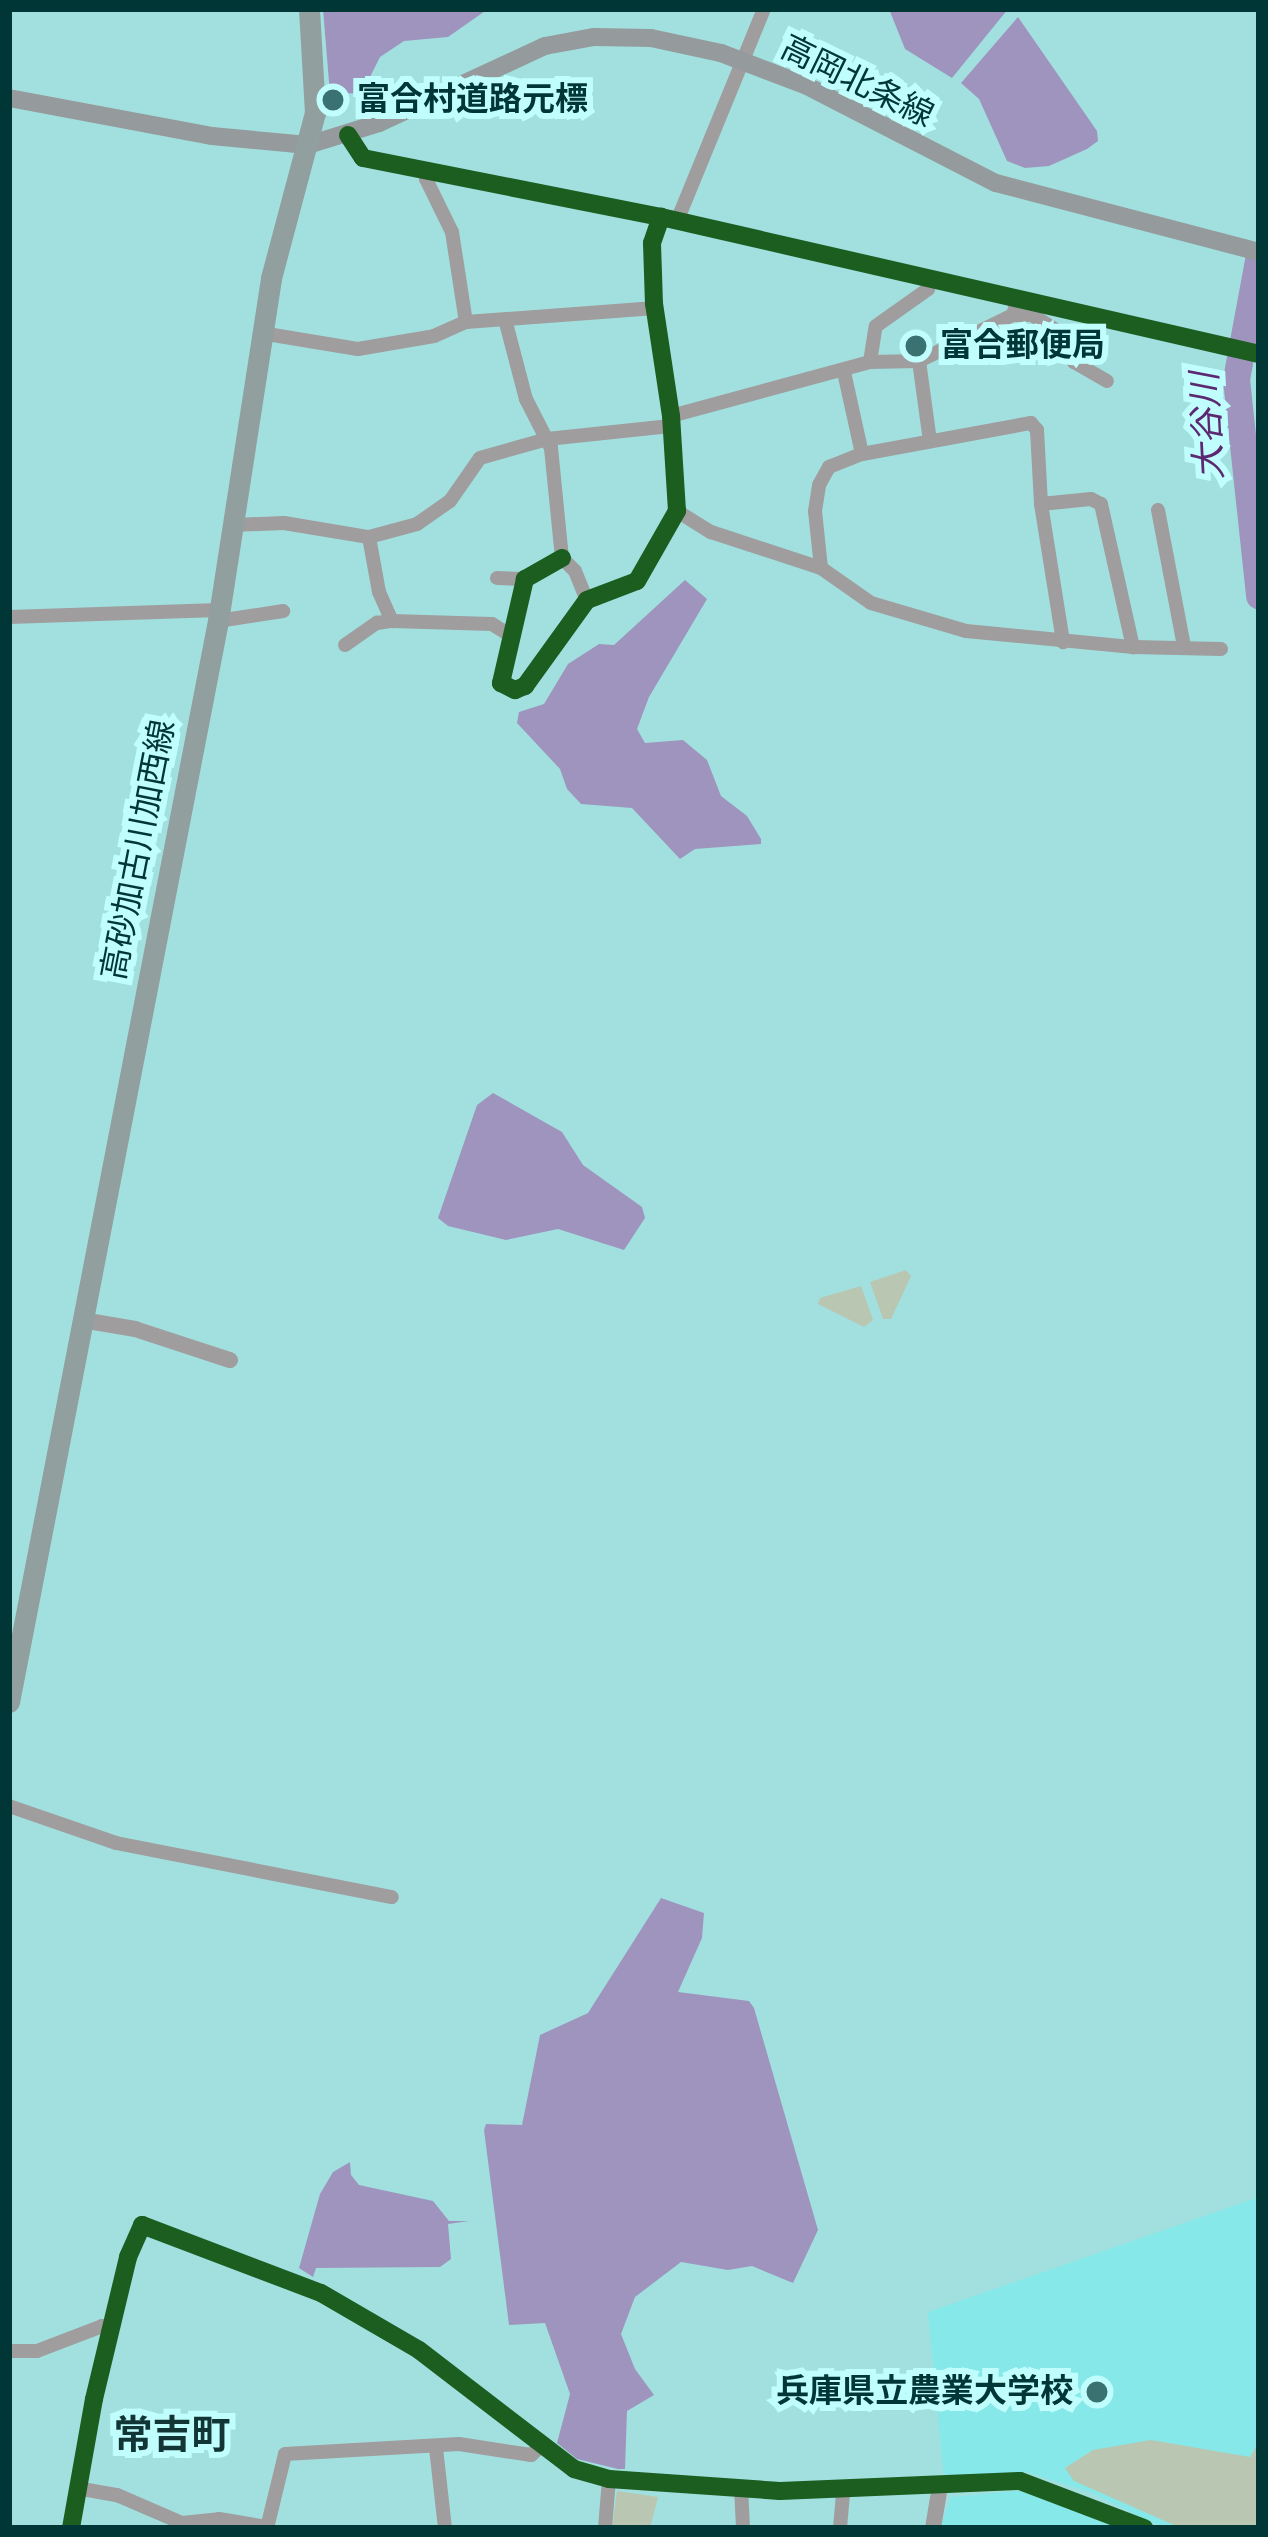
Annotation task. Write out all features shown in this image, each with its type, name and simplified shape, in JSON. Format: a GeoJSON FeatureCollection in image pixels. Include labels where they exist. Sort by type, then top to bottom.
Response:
{"type":"FeatureCollection","features":[{"type":"Feature","properties":{"kind":"main road","name":"高砂加古川加西線"},"geometry":{"type":"LineString","coordinates":[[9,1702],[219,615],[261,333],[281,234],[315,113],[309,9]]}},
{"type":"Feature","properties":{"kind":"main road","name":"高岡北条線"},"geometry":{"type":"LineString","coordinates":[[9,98],[212,136],[308,145],[348,135],[496,65],[569,40],[651,38],[742,60],[807,86],[996,183],[1252,250]]}},
{"type":"Feature","properties":{"kind":"street"},"geometry":{"type":"LineString","coordinates":[[525,579],[501,683],[515,691],[525,686],[587,600],[637,581],[676,511],[652,243],[669,219],[764,9]]}},
{"type":"Feature","properties":{"kind":"street"},"geometry":{"type":"LineString","coordinates":[[348,135],[363,158],[669,219],[928,281],[1015,308],[1063,334],[1074,362],[1107,381]]}},
{"type":"Feature","properties":{"kind":"street"},"geometry":{"type":"LineString","coordinates":[[427,169],[426,179],[452,232],[466,322]]}},
{"type":"Feature","properties":{"kind":"street"},"geometry":{"type":"LineString","coordinates":[[871,362],[875,326],[928,289],[928,281]]}},
{"type":"Feature","properties":{"kind":"street"},"geometry":{"type":"LineString","coordinates":[[261,333],[358,349],[434,336],[466,322],[506,323],[580,310],[655,308]]}},
{"type":"Feature","properties":{"kind":"street"},"geometry":{"type":"LineString","coordinates":[[234,525],[284,523],[369,537],[416,524],[450,501],[480,458],[547,439],[671,421],[871,362],[919,361],[1015,308],[1119,318],[1259,354]]}},
{"type":"Feature","properties":{"kind":"street"},"geometry":{"type":"LineString","coordinates":[[506,323],[526,399],[547,439],[562,558],[575,571],[587,600]]}},
{"type":"Feature","properties":{"kind":"street"},"geometry":{"type":"LineString","coordinates":[[919,361],[930,441]]}},
{"type":"Feature","properties":{"kind":"street"},"geometry":{"type":"LineString","coordinates":[[844,373],[862,454]]}},
{"type":"Feature","properties":{"kind":"street"},"geometry":{"type":"LineString","coordinates":[[820,568],[814,537],[819,485],[829,467],[862,454],[1030,423],[1037,430],[1041,504],[1063,642]]}},
{"type":"Feature","properties":{"kind":"street"},"geometry":{"type":"LineString","coordinates":[[1041,504],[1055,507],[1091,499],[1101,504],[1133,647]]}},
{"type":"Feature","properties":{"kind":"street"},"geometry":{"type":"LineString","coordinates":[[1157,510],[1184,646]]}},
{"type":"Feature","properties":{"kind":"street"},"geometry":{"type":"LineString","coordinates":[[676,511],[711,532],[820,568],[871,603],[966,632],[1133,647],[1221,649]]}},
{"type":"Feature","properties":{"kind":"street"},"geometry":{"type":"LineString","coordinates":[[369,537],[379,592],[392,621]]}},
{"type":"Feature","properties":{"kind":"street"},"geometry":{"type":"LineString","coordinates":[[497,578],[525,579],[562,558]]}},
{"type":"Feature","properties":{"kind":"street"},"geometry":{"type":"LineString","coordinates":[[9,617],[283,611]]}},
{"type":"Feature","properties":{"kind":"street"},"geometry":{"type":"LineString","coordinates":[[345,645],[377,623],[392,621],[492,624],[512,637]]}},
{"type":"Feature","properties":{"kind":"street"},"geometry":{"type":"LineString","coordinates":[[82,1320],[135,1329],[230,1360]]}},
{"type":"Feature","properties":{"kind":"street"},"geometry":{"type":"LineString","coordinates":[[9,1806],[116,1843],[392,1898]]}},
{"type":"Feature","properties":{"kind":"street"},"geometry":{"type":"LineString","coordinates":[[71,2528],[82,2489],[83,2447],[142,2225],[321,2293],[419,2350],[574,2469],[609,2479],[843,2491],[1020,2481],[1144,2528]]}},
{"type":"Feature","properties":{"kind":"street"},"geometry":{"type":"LineString","coordinates":[[9,2350],[37,2351],[102,2326],[112,2329]]}},
{"type":"Feature","properties":{"kind":"street"},"geometry":{"type":"LineString","coordinates":[[82,2489],[117,2495],[182,2523],[219,2518],[267,2528],[285,2454],[480,2445],[531,2455],[542,2445]]}},
{"type":"Feature","properties":{"kind":"street"},"geometry":{"type":"LineString","coordinates":[[436,2448],[445,2528]]}},
{"type":"Feature","properties":{"kind":"street"},"geometry":{"type":"LineString","coordinates":[[605,2528],[609,2479]]}},
{"type":"Feature","properties":{"kind":"street"},"geometry":{"type":"LineString","coordinates":[[933,2528],[940,2486]]}},
{"type":"Feature","properties":{"kind":"street"},"geometry":{"type":"LineString","coordinates":[[741,2488],[743,2528]]}},
{"type":"Feature","properties":{"kind":"street"},"geometry":{"type":"LineString","coordinates":[[840,2528],[843,2491]]}},
{"type":"Feature","properties":{"kind":"shaded area"},"geometry":{"type":"Polygon","coordinates":[[[323,9],[488,9],[448,37],[404,41],[380,57],[362,93],[330,94],[323,9]]]}},
{"type":"Feature","properties":{"kind":"shaded area"},"geometry":{"type":"Polygon","coordinates":[[[889,9],[1008,9],[952,78],[905,49],[889,9]]]}},
{"type":"Feature","properties":{"kind":"shaded area"},"geometry":{"type":"Polygon","coordinates":[[[1018,17],[1097,131],[1098,141],[1049,166],[1025,168],[1007,161],[979,99],[961,83],[1018,17]]]}},
{"type":"Feature","properties":{"kind":"shaded area"},"geometry":{"type":"Polygon","coordinates":[[[685,580],[707,599],[649,697],[637,729],[645,743],[683,740],[707,760],[721,796],[747,816],[761,844],[695,849],[680,859],[632,808],[581,804],[567,789],[560,769],[517,723],[519,712],[544,704],[568,664],[599,644],[614,645],[685,580]]]}},
{"type":"Feature","properties":{"kind":"shaded area"},"geometry":{"type":"Polygon","coordinates":[[[493,1093],[562,1132],[583,1165],[642,1207],[645,1218],[624,1250],[558,1229],[506,1240],[448,1226],[438,1218],[477,1105],[493,1093]]]}},
{"type":"Feature","properties":{"kind":"shaded area"},"geometry":{"type":"Polygon","coordinates":[[[661,1898],[704,1913],[702,1938],[678,1992],[749,2001],[754,2008],[818,2230],[793,2283],[752,2266],[728,2270],[681,2262],[635,2297],[621,2334],[635,2369],[654,2395],[627,2411],[625,2469],[618,2469],[577,2459],[557,2443],[570,2394],[545,2323],[509,2325],[484,2130],[486,2124],[522,2125],[540,2035],[588,2013],[661,1898]]]}},
{"type":"Feature","properties":{"kind":"shaded area"},"geometry":{"type":"Polygon","coordinates":[[[350,2162],[351,2175],[359,2185],[433,2201],[449,2221],[469,2221],[448,2224],[451,2259],[440,2267],[316,2268],[313,2277],[299,2268],[320,2194],[333,2172],[350,2162]]]}},
{"type":"Feature","properties":{"kind":"shaded area","name":"兵庫県立農業大学校"},"geometry":{"type":"Polygon","coordinates":[[[1259,2197],[1259,2528],[1163,2528],[1092,2493],[1026,2472],[944,2478],[928,2312],[1259,2197]]]}},
{"type":"Feature","properties":{"kind":"shaded area"},"geometry":{"type":"Polygon","coordinates":[[[1026,2490],[1144,2528],[940,2528],[951,2497],[1026,2490]]]}},
{"type":"Feature","properties":{"kind":"green space"},"geometry":{"type":"Polygon","coordinates":[[[906,1270],[911,1276],[891,1319],[883,1319],[870,1282],[906,1270]]]}},
{"type":"Feature","properties":{"kind":"green space"},"geometry":{"type":"Polygon","coordinates":[[[861,1286],[873,1320],[864,1327],[818,1304],[820,1298],[861,1286]]]}},
{"type":"Feature","properties":{"kind":"green space"},"geometry":{"type":"Polygon","coordinates":[[[1151,2440],[1250,2457],[1259,2442],[1259,2528],[1181,2528],[1074,2481],[1065,2468],[1093,2450],[1151,2440]]]}},
{"type":"Feature","properties":{"kind":"green space"},"geometry":{"type":"Polygon","coordinates":[[[617,2491],[658,2497],[650,2528],[612,2528],[617,2491]]]}},
{"type":"Feature","properties":{"kind":"waterway","name":"大谷川"},"geometry":{"type":"LineString","coordinates":[[1259,255],[1236,379],[1259,596]]}},
{"type":"Feature","properties":{"kind":"cycle path"},"geometry":{"type":"LineString","coordinates":[[348,135],[363,158],[661,217],[1259,354]]}},
{"type":"Feature","properties":{"kind":"cycle path"},"geometry":{"type":"LineString","coordinates":[[562,558],[525,579],[501,683],[515,690],[525,686],[587,600],[637,581],[677,511],[671,416],[654,304],[652,243],[661,217]]}},
{"type":"Feature","properties":{"kind":"cycle path"},"geometry":{"type":"LineString","coordinates":[[71,2528],[94,2399],[128,2257],[142,2225],[321,2293],[419,2350],[574,2469],[609,2479],[780,2491],[1020,2481],[1144,2528]]}},
{"type":"Feature","properties":{"kind":"place","name":"富合村道路元標"},"geometry":{"type":"Point","coordinates":[333,100]}},
{"type":"Feature","properties":{"kind":"place","name":"富合郵便局"},"geometry":{"type":"Point","coordinates":[916,346]}},
{"type":"Feature","properties":{"kind":"place","name":"兵庫県立農業大学校"},"geometry":{"type":"Point","coordinates":[1097,2392]}},
{"type":"Feature","properties":{"kind":"district","name":"常吉町"},"geometry":{"type":"Point","coordinates":[172,2435]}}]}
